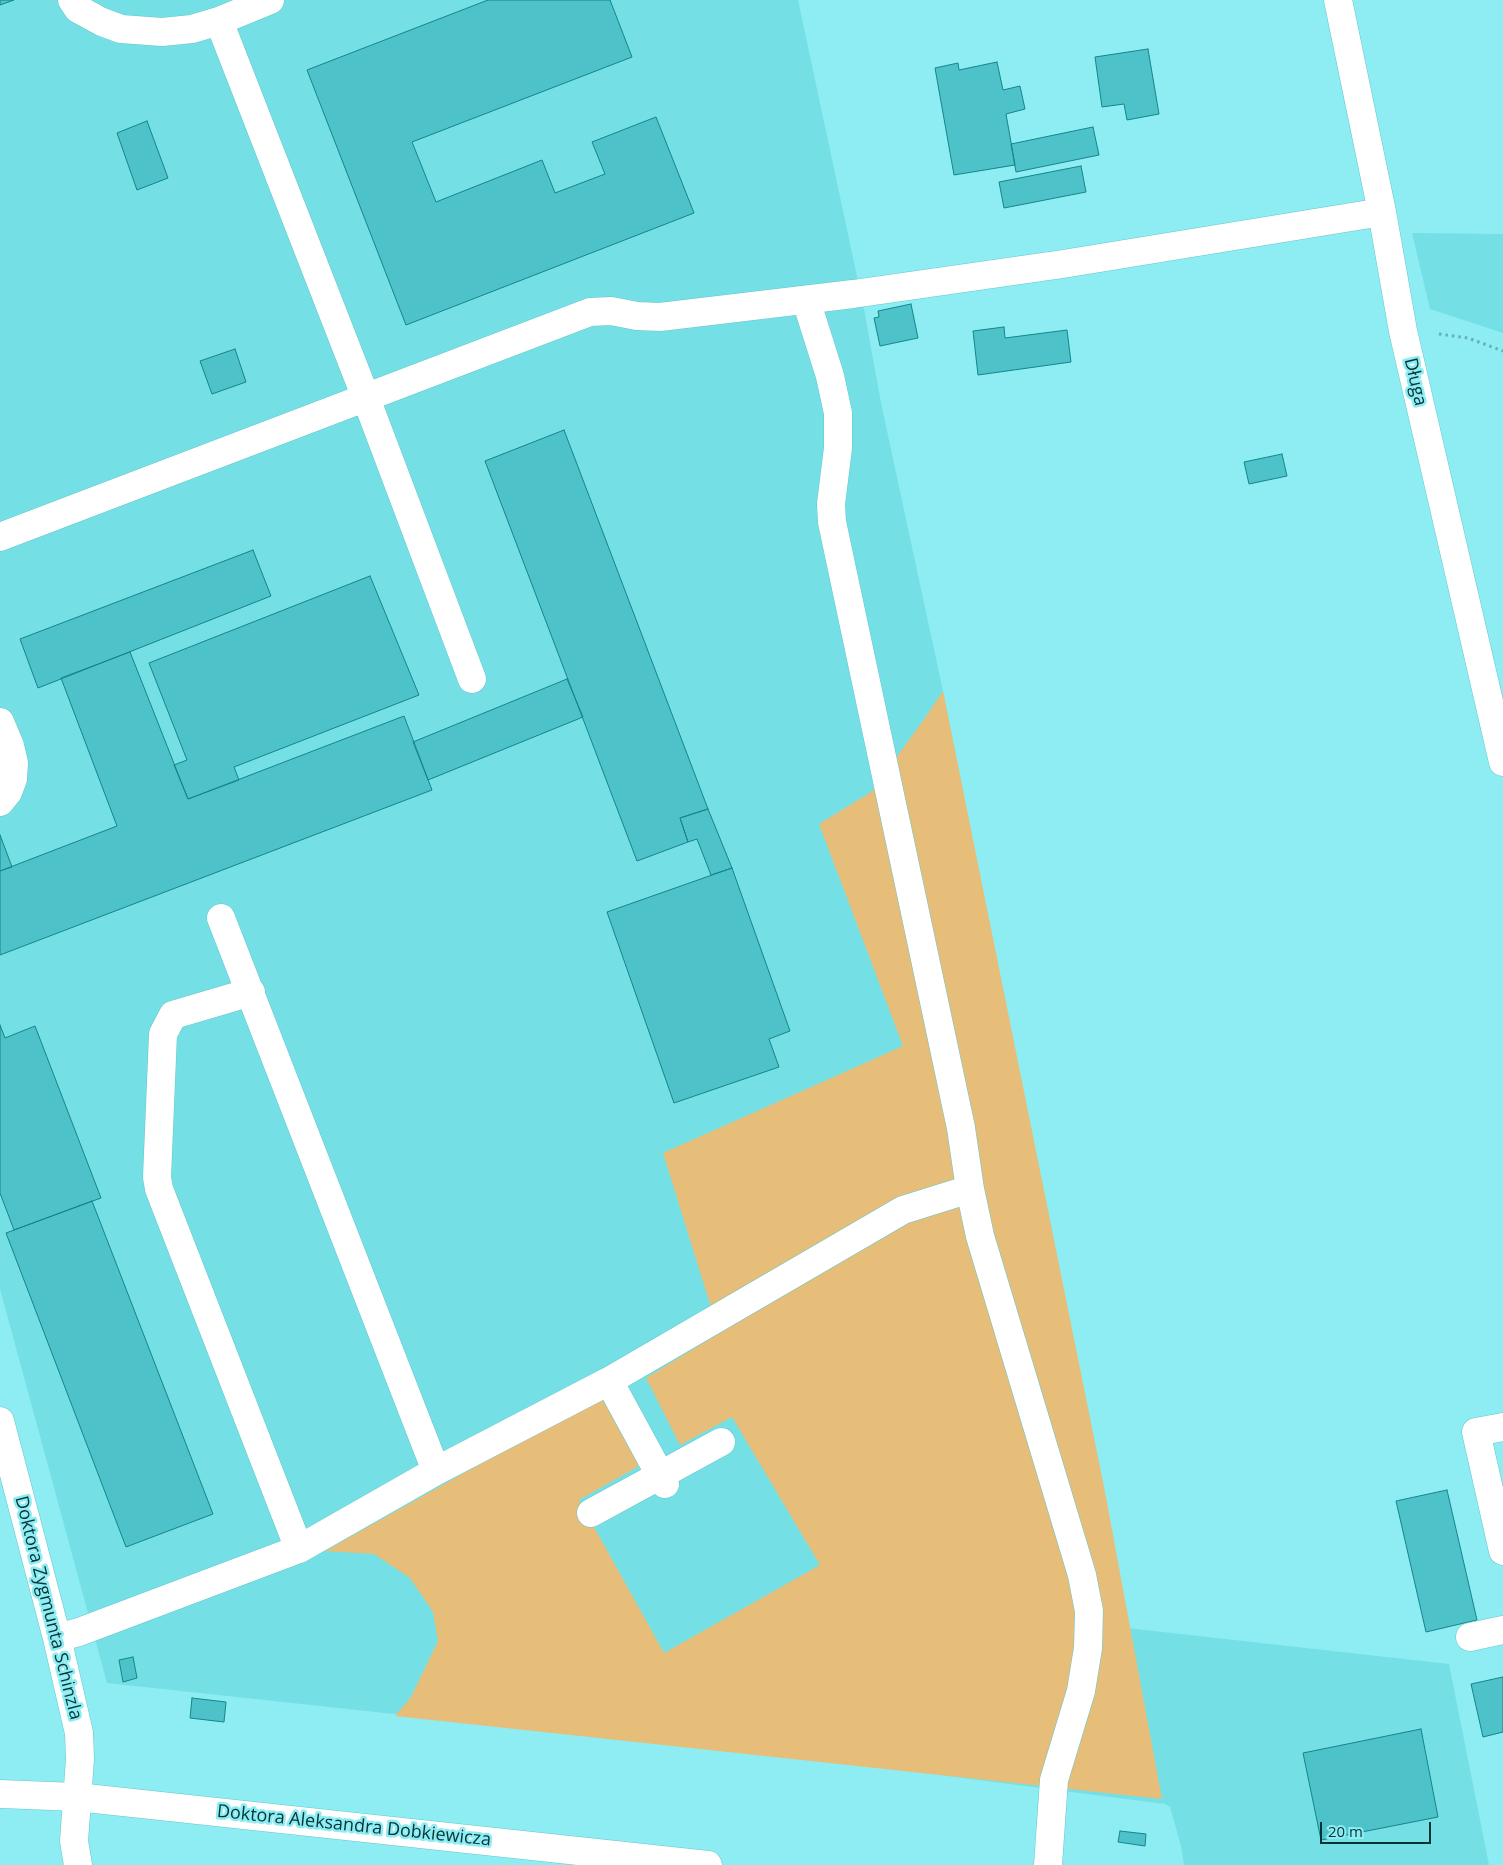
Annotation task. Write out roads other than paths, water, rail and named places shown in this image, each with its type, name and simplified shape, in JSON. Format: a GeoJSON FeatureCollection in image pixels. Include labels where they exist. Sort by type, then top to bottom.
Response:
{"type":"FeatureCollection","features":[{"type":"Feature","properties":{"kind":"street"},"geometry":{"type":"LineString","coordinates":[[72,0],[78,9],[102,22],[121,29],[162,32],[192,29],[270,0]]}},
{"type":"Feature","properties":{"kind":"street","name":"Długa"},"geometry":{"type":"LineString","coordinates":[[1338,0],[1382,212],[1403,331],[1503,762]]}},
{"type":"Feature","properties":{"kind":"street"},"geometry":{"type":"LineString","coordinates":[[219,20],[366,398],[472,680]]}},
{"type":"Feature","properties":{"kind":"street"},"geometry":{"type":"LineString","coordinates":[[0,536],[590,312],[611,311],[636,316],[660,317],[806,300],[1063,264],[1382,212]]}},
{"type":"Feature","properties":{"kind":"street"},"geometry":{"type":"LineString","coordinates":[[806,300],[830,376],[838,413],[838,448],[831,504],[832,522],[961,1128],[970,1189],[980,1236],[1082,1575],[1089,1611],[1088,1648],[1081,1691],[1054,1780],[1048,1865]]}},
{"type":"Feature","properties":{"kind":"street"},"geometry":{"type":"LineString","coordinates":[[0,722],[10,746],[14,763],[13,779],[8,792],[0,802]]}},
{"type":"Feature","properties":{"kind":"street"},"geometry":{"type":"LineString","coordinates":[[221,918],[436,1472]]}},
{"type":"Feature","properties":{"kind":"street"},"geometry":{"type":"LineString","coordinates":[[251,992],[173,1015],[163,1034],[157,1177],[159,1189],[299,1549]]}},
{"type":"Feature","properties":{"kind":"street"},"geometry":{"type":"LineString","coordinates":[[57,1638],[80,1632],[299,1549],[436,1472],[609,1381],[903,1210],[970,1189]]}},
{"type":"Feature","properties":{"kind":"street"},"geometry":{"type":"LineString","coordinates":[[609,1381],[662,1480]]}},
{"type":"Feature","properties":{"kind":"street","name":"Doktora Zygmunta Schinzla"},"geometry":{"type":"LineString","coordinates":[[0,1421],[57,1638],[79,1733],[80,1759],[74,1841],[78,1865]]}},
{"type":"Feature","properties":{"kind":"street"},"geometry":{"type":"LineString","coordinates":[[1503,1427],[1476,1432],[1503,1551]]}},
{"type":"Feature","properties":{"kind":"street"},"geometry":{"type":"LineString","coordinates":[[591,1513],[662,1480],[721,1442]]}},
{"type":"Feature","properties":{"kind":"street"},"geometry":{"type":"LineString","coordinates":[[1470,1638],[1503,1630]]}},
{"type":"Feature","properties":{"kind":"street","name":"Doktora Aleksandra Dobkiewicza"},"geometry":{"type":"LineString","coordinates":[[0,1794],[77,1797],[708,1865]]}}]}
